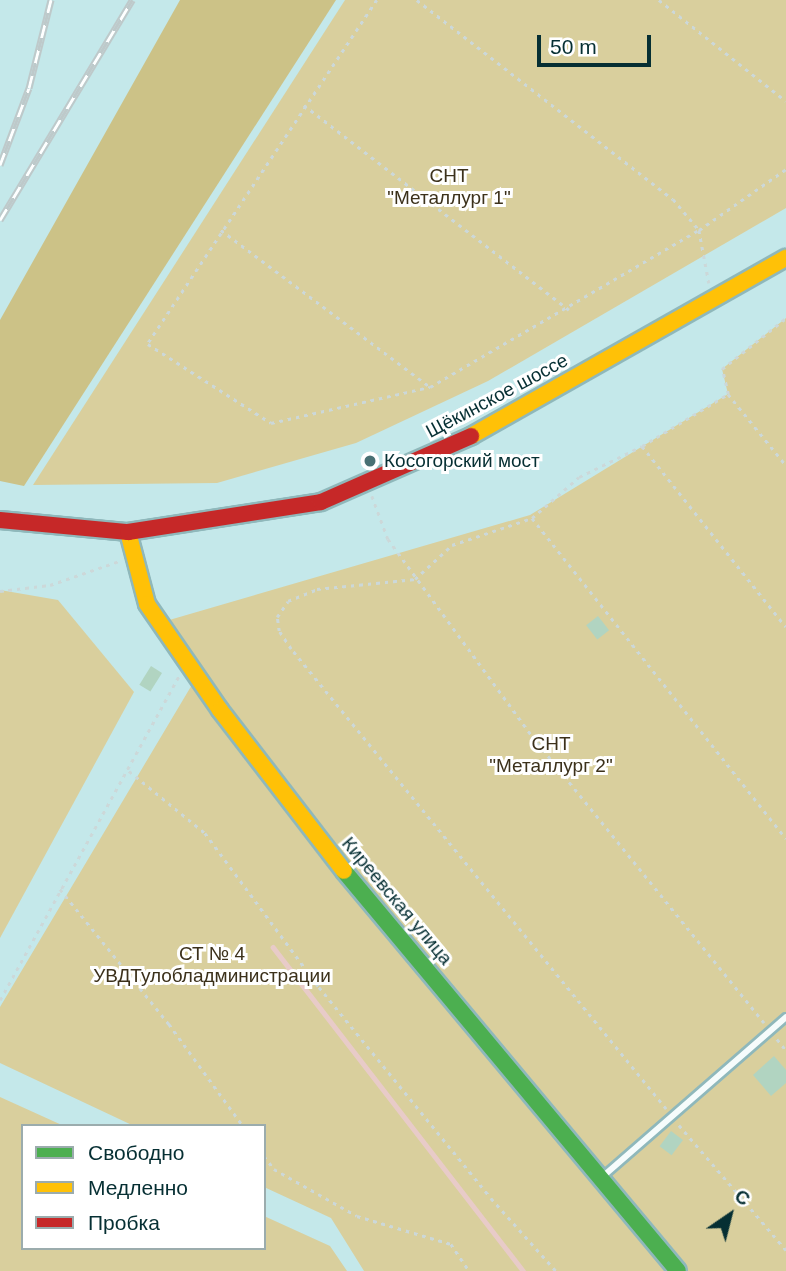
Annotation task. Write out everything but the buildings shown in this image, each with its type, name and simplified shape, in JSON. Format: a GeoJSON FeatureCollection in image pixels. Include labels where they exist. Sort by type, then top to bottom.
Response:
{"type":"FeatureCollection","features":[{"type":"Feature","properties":{"kind":"street","name":"Щёкинское шоссе"},"geometry":{"type":"LineString","coordinates":[[0,520],[128,532],[261,515],[321,502],[368,485],[472,435],[786,258]]}},
{"type":"Feature","properties":{"kind":"street","name":"Киреевская улица"},"geometry":{"type":"LineString","coordinates":[[128,532],[131,557],[147,604],[186,664],[379,916],[678,1271]]}},
{"type":"Feature","properties":{"kind":"lane"},"geometry":{"type":"LineString","coordinates":[[601,1178],[786,1017]]}},
{"type":"Feature","properties":{"kind":"path"},"geometry":{"type":"LineString","coordinates":[[377,0],[220,230],[148,344],[271,424],[430,387],[569,310],[699,230],[786,169]]}},
{"type":"Feature","properties":{"kind":"path"},"geometry":{"type":"LineString","coordinates":[[417,0],[673,199],[699,230],[713,300]]}},
{"type":"Feature","properties":{"kind":"path"},"geometry":{"type":"LineString","coordinates":[[659,0],[786,101]]}},
{"type":"Feature","properties":{"kind":"path"},"geometry":{"type":"LineString","coordinates":[[304,105],[569,310]]}},
{"type":"Feature","properties":{"kind":"path"},"geometry":{"type":"LineString","coordinates":[[220,230],[430,387]]}},
{"type":"Feature","properties":{"kind":"path"},"geometry":{"type":"LineString","coordinates":[[786,318],[722,369],[728,394],[786,465]]}},
{"type":"Feature","properties":{"kind":"path"},"geometry":{"type":"LineString","coordinates":[[728,394],[642,446],[579,477],[532,518],[452,545],[415,579],[317,589],[288,601],[277,617],[279,631],[673,1118],[786,1250]]}},
{"type":"Feature","properties":{"kind":"path"},"geometry":{"type":"LineString","coordinates":[[642,446],[786,627]]}},
{"type":"Feature","properties":{"kind":"path"},"geometry":{"type":"LineString","coordinates":[[368,485],[388,539],[531,736],[786,1050]]}},
{"type":"Feature","properties":{"kind":"path"},"geometry":{"type":"LineString","coordinates":[[532,518],[786,838]]}},
{"type":"Feature","properties":{"kind":"path"},"geometry":{"type":"LineString","coordinates":[[0,590],[50,584],[131,557]]}},
{"type":"Feature","properties":{"kind":"path"},"geometry":{"type":"LineString","coordinates":[[0,1000],[186,664]]}},
{"type":"Feature","properties":{"kind":"path"},"geometry":{"type":"LineString","coordinates":[[129,771],[205,834],[319,987],[491,1198],[556,1271]]}},
{"type":"Feature","properties":{"kind":"path"},"geometry":{"type":"LineString","coordinates":[[60,888],[169,1024],[242,1124]]}},
{"type":"Feature","properties":{"kind":"path"},"geometry":{"type":"LineString","coordinates":[[266,1159],[274,1170],[357,1216],[451,1244],[469,1271]]}},
{"type":"Feature","properties":{"kind":"green space","name":"СНТ \"Металлург 1\""},"geometry":{"type":"Polygon","coordinates":[[[345,0],[786,0],[786,208],[488,381],[356,443],[217,483],[33,485],[345,0]]]}},
{"type":"Feature","properties":{"kind":"green space","name":"СНТ \"Металлург 2\""},"geometry":{"type":"Polygon","coordinates":[[[786,318],[786,1271],[364,1271],[331,1218],[266,1188],[266,1124],[130,1124],[0,1063],[0,1007],[196,678],[159,623],[530,515],[728,394],[722,369],[786,318]]]}},
{"type":"Feature","properties":{"kind":"green space"},"geometry":{"type":"Polygon","coordinates":[[[0,590],[58,600],[134,692],[0,938],[0,590]]]}},
{"type":"Feature","properties":{"kind":"green space"},"geometry":{"type":"Polygon","coordinates":[[[0,1097],[60,1124],[21,1124],[21,1250],[266,1250],[266,1217],[330,1246],[347,1271],[0,1271],[0,1097]]]}},
{"type":"Feature","properties":{"kind":"shaded area"},"geometry":{"type":"Polygon","coordinates":[[[180,0],[336,0],[24,486],[0,481],[0,320],[180,0]]]}},
{"type":"Feature","properties":{"kind":"waterway"},"geometry":{"type":"LineString","coordinates":[[273,947],[523,1271]]}},
{"type":"Feature","properties":{"kind":"railway"},"geometry":{"type":"LineString","coordinates":[[0,165],[29,88],[51,0]]}},
{"type":"Feature","properties":{"kind":"railway"},"geometry":{"type":"LineString","coordinates":[[0,220],[132,0]]}},
{"type":"Feature","properties":{"kind":"traffic: fast"},"geometry":{"type":"LineString","coordinates":[[344,871],[678,1271]]}},
{"type":"Feature","properties":{"kind":"traffic: slow"},"geometry":{"type":"LineString","coordinates":[[471,436],[786,258]]}},
{"type":"Feature","properties":{"kind":"traffic: slow"},"geometry":{"type":"LineString","coordinates":[[128,532],[147,604],[220,710],[344,871]]}},
{"type":"Feature","properties":{"kind":"traffic: jam"},"geometry":{"type":"LineString","coordinates":[[0,520],[128,532],[321,502],[471,436]]}},
{"type":"Feature","properties":{"kind":"place","name":"Косогорский мост"},"geometry":{"type":"Point","coordinates":[370,461]}},
{"type":"Feature","properties":{"kind":"park label","name":"СТ № 4 УВДТулобладминистрации"},"geometry":{"type":"Point","coordinates":[212,965]}}]}
